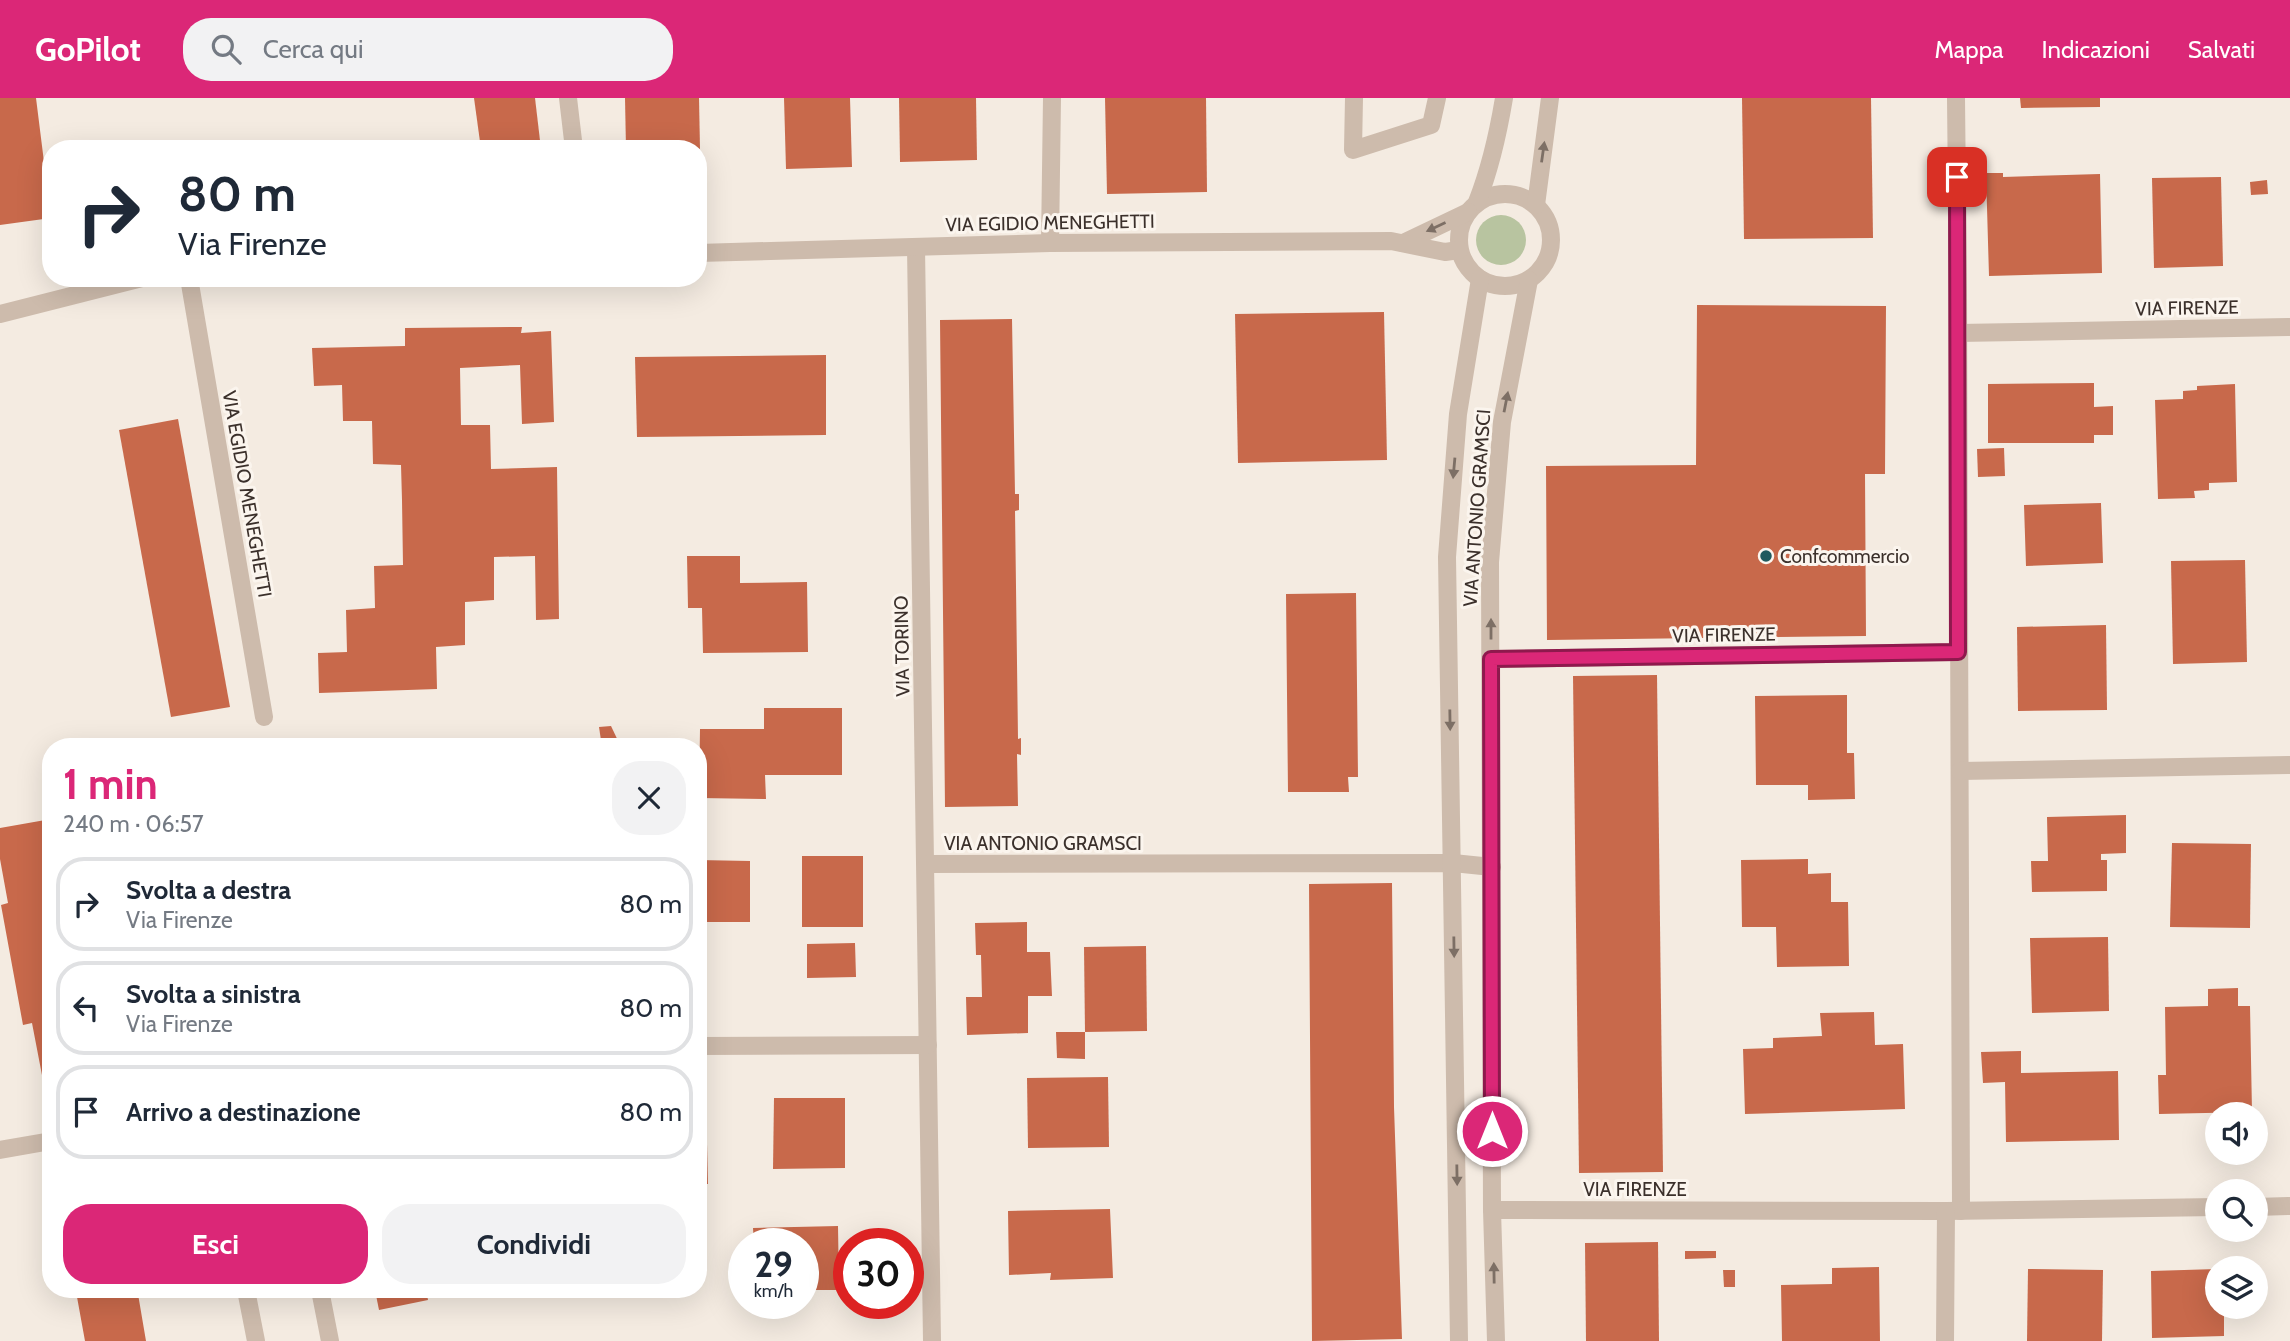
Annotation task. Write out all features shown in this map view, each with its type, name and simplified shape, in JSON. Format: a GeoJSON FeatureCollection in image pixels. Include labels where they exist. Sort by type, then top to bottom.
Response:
{"type":"FeatureCollection","features":[{"type":"Feature","properties":{"kind":"street"},"geometry":{"type":"LineString","coordinates":[[568,98],[573,140]]}},
{"type":"Feature","properties":{"kind":"street"},"geometry":{"type":"LineString","coordinates":[[1050,243],[1052,98]]}},
{"type":"Feature","properties":{"kind":"street"},"geometry":{"type":"LineString","coordinates":[[1354,98],[1353,150],[1431,125],[1437,98]]}},
{"type":"Feature","properties":{"kind":"street"},"geometry":{"type":"LineString","coordinates":[[1473,207],[1490,196],[1504,194],[1530,200],[1536,205],[1549,226],[1551,241],[1541,270],[1529,280],[1515,286],[1503,287],[1480,279],[1470,271],[1459,250],[1461,224],[1473,207],[1496,142],[1504,98]]}},
{"type":"Feature","properties":{"kind":"street"},"geometry":{"type":"LineString","coordinates":[[1536,205],[1550,98]]}},
{"type":"Feature","properties":{"kind":"street"},"geometry":{"type":"LineString","coordinates":[[1945,1341],[1954,1211],[1960,771],[1956,98]]}},
{"type":"Feature","properties":{"kind":"street","name":"VIA EGIDIO MENEGHETTI"},"geometry":{"type":"LineString","coordinates":[[1403,243],[1473,207]]}},
{"type":"Feature","properties":{"kind":"street","name":"VIA EGIDIO MENEGHETTI"},"geometry":{"type":"LineString","coordinates":[[707,253],[1050,243],[1403,243],[1445,252],[1459,250]]}},
{"type":"Feature","properties":{"kind":"street","name":"VIA TORINO"},"geometry":{"type":"LineString","coordinates":[[916,247],[932,1341]]}},
{"type":"Feature","properties":{"kind":"street","name":"VIA ANTONIO GRAMSCI"},"geometry":{"type":"LineString","coordinates":[[1459,1341],[1447,557],[1458,414],[1480,279]]}},
{"type":"Feature","properties":{"kind":"street","name":"VIA ANTONIO GRAMSCI"},"geometry":{"type":"LineString","coordinates":[[1496,1341],[1492,1210],[1490,562],[1502,422],[1529,280]]}},
{"type":"Feature","properties":{"kind":"street"},"geometry":{"type":"LineString","coordinates":[[0,314],[106,287]]}},
{"type":"Feature","properties":{"kind":"street","name":"VIA EGIDIO MENEGHETTI"},"geometry":{"type":"LineString","coordinates":[[191,287],[264,717]]}},
{"type":"Feature","properties":{"kind":"street","name":"VIA FIRENZE"},"geometry":{"type":"LineString","coordinates":[[1958,333],[2290,327]]}},
{"type":"Feature","properties":{"kind":"street","name":"VIA FIRENZE"},"geometry":{"type":"LineString","coordinates":[[1491,659],[1958,652]]}},
{"type":"Feature","properties":{"kind":"street"},"geometry":{"type":"LineString","coordinates":[[1960,771],[2290,765]]}},
{"type":"Feature","properties":{"kind":"street","name":"VIA ANTONIO GRAMSCI"},"geometry":{"type":"LineString","coordinates":[[927,864],[1453,863],[1492,867]]}},
{"type":"Feature","properties":{"kind":"street"},"geometry":{"type":"LineString","coordinates":[[707,1046],[928,1045]]}},
{"type":"Feature","properties":{"kind":"street"},"geometry":{"type":"LineString","coordinates":[[0,1150],[42,1143]]}},
{"type":"Feature","properties":{"kind":"street"},"geometry":{"type":"LineString","coordinates":[[2268,1207],[2290,1206]]}},
{"type":"Feature","properties":{"kind":"street","name":"VIA FIRENZE"},"geometry":{"type":"LineString","coordinates":[[1492,1210],[1954,1211],[2205,1207]]}},
{"type":"Feature","properties":{"kind":"street"},"geometry":{"type":"LineString","coordinates":[[248,1298],[256,1341]]}},
{"type":"Feature","properties":{"kind":"street"},"geometry":{"type":"LineString","coordinates":[[322,1298],[330,1341]]}},
{"type":"Feature","properties":{"kind":"green space"},"geometry":{"type":"Polygon","coordinates":[[[1501,215],[1519,222],[1526,240],[1519,258],[1501,265],[1483,258],[1476,240],[1483,222],[1501,215]]]}},
{"type":"Feature","properties":{"kind":"building"},"geometry":{"type":"Polygon","coordinates":[[[0,98],[36,98],[42,146],[42,219],[0,225],[0,98]]]}},
{"type":"Feature","properties":{"kind":"building"},"geometry":{"type":"Polygon","coordinates":[[[474,98],[535,98],[540,140],[480,140],[474,98]]]}},
{"type":"Feature","properties":{"kind":"building"},"geometry":{"type":"Polygon","coordinates":[[[625,98],[699,98],[700,140],[626,140],[625,98]]]}},
{"type":"Feature","properties":{"kind":"building"},"geometry":{"type":"Polygon","coordinates":[[[784,98],[850,98],[852,167],[786,169],[784,98]]]}},
{"type":"Feature","properties":{"kind":"building"},"geometry":{"type":"Polygon","coordinates":[[[899,98],[976,98],[977,160],[900,162],[899,98]]]}},
{"type":"Feature","properties":{"kind":"building"},"geometry":{"type":"Polygon","coordinates":[[[1105,98],[1206,98],[1207,192],[1107,194],[1105,98]]]}},
{"type":"Feature","properties":{"kind":"building"},"geometry":{"type":"Polygon","coordinates":[[[1742,98],[1871,98],[1873,238],[1744,239],[1742,98]]]}},
{"type":"Feature","properties":{"kind":"building"},"geometry":{"type":"Polygon","coordinates":[[[2020,98],[2100,98],[2100,107],[2021,108],[2020,98]]]}},
{"type":"Feature","properties":{"kind":"building"},"geometry":{"type":"Polygon","coordinates":[[[1986,173],[2003,173],[2003,177],[2100,174],[2102,273],[1989,276],[1986,173]]]}},
{"type":"Feature","properties":{"kind":"building"},"geometry":{"type":"Polygon","coordinates":[[[2221,177],[2223,266],[2154,268],[2152,178],[2221,177]]]}},
{"type":"Feature","properties":{"kind":"building"},"geometry":{"type":"Polygon","coordinates":[[[2267,180],[2268,194],[2251,195],[2250,182],[2267,180]]]}},
{"type":"Feature","properties":{"kind":"building"},"geometry":{"type":"Polygon","coordinates":[[[1697,305],[1886,306],[1885,474],[1865,474],[1866,636],[1547,640],[1546,466],[1696,465],[1697,305]]]}},
{"type":"Feature","properties":{"kind":"building"},"geometry":{"type":"Polygon","coordinates":[[[1384,312],[1387,460],[1238,463],[1235,314],[1384,312]]]}},
{"type":"Feature","properties":{"kind":"building"},"geometry":{"type":"Polygon","coordinates":[[[1012,319],[1015,494],[1019,494],[1019,510],[1015,511],[1018,739],[1021,738],[1021,755],[1017,754],[1018,806],[945,807],[940,320],[1012,319]]]}},
{"type":"Feature","properties":{"kind":"building"},"geometry":{"type":"Polygon","coordinates":[[[522,327],[521,333],[551,331],[554,422],[522,424],[520,365],[460,368],[461,425],[490,425],[491,469],[557,467],[559,619],[536,620],[535,556],[494,557],[494,600],[465,602],[465,645],[436,647],[437,689],[319,693],[318,653],[347,652],[346,610],[375,608],[374,566],[403,565],[402,500],[401,465],[373,464],[372,421],[343,421],[342,385],[314,386],[312,348],[405,346],[405,328],[522,327]]]}},
{"type":"Feature","properties":{"kind":"building"},"geometry":{"type":"Polygon","coordinates":[[[826,355],[826,435],[637,437],[635,357],[826,355]]]}},
{"type":"Feature","properties":{"kind":"building"},"geometry":{"type":"Polygon","coordinates":[[[2094,383],[2094,407],[2113,406],[2113,435],[2094,435],[2094,443],[1988,443],[1988,384],[2094,383]]]}},
{"type":"Feature","properties":{"kind":"building"},"geometry":{"type":"Polygon","coordinates":[[[2235,384],[2237,482],[2209,483],[2209,490],[2194,491],[2195,498],[2158,499],[2155,400],[2183,399],[2183,391],[2197,390],[2197,386],[2235,384]]]}},
{"type":"Feature","properties":{"kind":"building"},"geometry":{"type":"Polygon","coordinates":[[[178,419],[230,707],[171,717],[119,430],[178,419]]]}},
{"type":"Feature","properties":{"kind":"building"},"geometry":{"type":"Polygon","coordinates":[[[2004,448],[2005,476],[1978,477],[1977,449],[2004,448]]]}},
{"type":"Feature","properties":{"kind":"building"},"geometry":{"type":"Polygon","coordinates":[[[2101,503],[2103,563],[2026,566],[2024,505],[2101,503]]]}},
{"type":"Feature","properties":{"kind":"building"},"geometry":{"type":"Polygon","coordinates":[[[687,556],[740,556],[740,583],[807,582],[808,652],[703,653],[702,608],[688,608],[687,556]]]}},
{"type":"Feature","properties":{"kind":"building"},"geometry":{"type":"Polygon","coordinates":[[[2245,560],[2247,662],[2173,664],[2171,561],[2245,560]]]}},
{"type":"Feature","properties":{"kind":"building"},"geometry":{"type":"Polygon","coordinates":[[[1356,593],[1358,777],[1348,777],[1349,792],[1288,792],[1286,594],[1356,593]]]}},
{"type":"Feature","properties":{"kind":"building"},"geometry":{"type":"Polygon","coordinates":[[[2106,625],[2107,710],[2018,711],[2017,627],[2106,625]]]}},
{"type":"Feature","properties":{"kind":"building"},"geometry":{"type":"Polygon","coordinates":[[[1657,675],[1663,1172],[1579,1173],[1573,676],[1657,675]]]}},
{"type":"Feature","properties":{"kind":"building"},"geometry":{"type":"Polygon","coordinates":[[[1847,695],[1847,753],[1854,753],[1855,799],[1808,800],[1808,785],[1756,785],[1755,696],[1847,695]]]}},
{"type":"Feature","properties":{"kind":"building"},"geometry":{"type":"Polygon","coordinates":[[[764,708],[842,708],[842,775],[765,775],[766,799],[707,798],[707,738],[700,738],[700,729],[764,729],[764,708]]]}},
{"type":"Feature","properties":{"kind":"building"},"geometry":{"type":"Polygon","coordinates":[[[611,726],[617,738],[601,738],[599,727],[611,726]]]}},
{"type":"Feature","properties":{"kind":"building"},"geometry":{"type":"Polygon","coordinates":[[[2126,815],[2126,853],[2101,854],[2101,860],[2107,860],[2107,891],[2032,892],[2031,861],[2048,861],[2047,817],[2126,815]]]}},
{"type":"Feature","properties":{"kind":"building"},"geometry":{"type":"Polygon","coordinates":[[[42,821],[42,1075],[32,1023],[23,1025],[1,905],[8,903],[0,859],[0,828],[42,821]]]}},
{"type":"Feature","properties":{"kind":"building"},"geometry":{"type":"Polygon","coordinates":[[[2172,843],[2251,844],[2250,928],[2170,927],[2172,843]]]}},
{"type":"Feature","properties":{"kind":"building"},"geometry":{"type":"Polygon","coordinates":[[[802,856],[863,856],[863,927],[802,927],[802,856]]]}},
{"type":"Feature","properties":{"kind":"building"},"geometry":{"type":"Polygon","coordinates":[[[1808,859],[1808,874],[1831,873],[1831,902],[1848,902],[1849,966],[1777,967],[1776,927],[1742,927],[1741,860],[1808,859]]]}},
{"type":"Feature","properties":{"kind":"building"},"geometry":{"type":"Polygon","coordinates":[[[707,860],[750,861],[750,922],[707,922],[707,860]]]}},
{"type":"Feature","properties":{"kind":"building"},"geometry":{"type":"Polygon","coordinates":[[[1392,883],[1394,1107],[1402,1339],[1312,1341],[1309,884],[1392,883]]]}},
{"type":"Feature","properties":{"kind":"building"},"geometry":{"type":"Polygon","coordinates":[[[1027,922],[1027,952],[1050,952],[1052,996],[1028,996],[1028,1033],[967,1035],[966,997],[982,997],[981,955],[976,955],[975,923],[1027,922]]]}},
{"type":"Feature","properties":{"kind":"building"},"geometry":{"type":"Polygon","coordinates":[[[2108,937],[2109,1011],[2032,1013],[2030,938],[2108,937]]]}},
{"type":"Feature","properties":{"kind":"building"},"geometry":{"type":"Polygon","coordinates":[[[855,943],[856,977],[807,978],[807,944],[855,943]]]}},
{"type":"Feature","properties":{"kind":"building"},"geometry":{"type":"Polygon","coordinates":[[[1146,946],[1147,1031],[1085,1032],[1084,947],[1146,946]]]}},
{"type":"Feature","properties":{"kind":"building"},"geometry":{"type":"Polygon","coordinates":[[[2238,988],[2238,1006],[2250,1006],[2252,1102],[2205,1102],[2205,1113],[2159,1114],[2158,1075],[2166,1075],[2165,1007],[2208,1006],[2208,989],[2238,988]]]}},
{"type":"Feature","properties":{"kind":"building"},"geometry":{"type":"Polygon","coordinates":[[[1874,1012],[1875,1045],[1903,1044],[1905,1109],[1745,1114],[1743,1049],[1773,1048],[1773,1038],[1822,1036],[1820,1013],[1874,1012]]]}},
{"type":"Feature","properties":{"kind":"building"},"geometry":{"type":"Polygon","coordinates":[[[1056,1032],[1085,1032],[1085,1059],[1057,1058],[1056,1032]]]}},
{"type":"Feature","properties":{"kind":"building"},"geometry":{"type":"Polygon","coordinates":[[[2021,1051],[2021,1073],[2118,1071],[2119,1140],[2006,1142],[2005,1082],[1983,1083],[1981,1052],[2021,1051]]]}},
{"type":"Feature","properties":{"kind":"building"},"geometry":{"type":"Polygon","coordinates":[[[1108,1077],[1109,1147],[1028,1148],[1027,1078],[1108,1077]]]}},
{"type":"Feature","properties":{"kind":"building"},"geometry":{"type":"Polygon","coordinates":[[[774,1098],[845,1098],[845,1168],[773,1169],[774,1098]]]}},
{"type":"Feature","properties":{"kind":"building"},"geometry":{"type":"Polygon","coordinates":[[[1110,1209],[1113,1278],[1050,1280],[1051,1273],[1009,1275],[1008,1211],[1110,1209]]]}},
{"type":"Feature","properties":{"kind":"building"},"geometry":{"type":"Polygon","coordinates":[[[838,1226],[833,1228],[833,1290],[819,1290],[819,1228],[753,1228],[838,1226]]]}},
{"type":"Feature","properties":{"kind":"building"},"geometry":{"type":"Polygon","coordinates":[[[1658,1242],[1659,1341],[1586,1341],[1585,1243],[1658,1242]]]}},
{"type":"Feature","properties":{"kind":"building"},"geometry":{"type":"Polygon","coordinates":[[[1685,1251],[1716,1251],[1716,1258],[1685,1259],[1685,1251]]]}},
{"type":"Feature","properties":{"kind":"building"},"geometry":{"type":"Polygon","coordinates":[[[1879,1267],[1880,1341],[1782,1341],[1781,1285],[1832,1284],[1832,1268],[1879,1267]]]}},
{"type":"Feature","properties":{"kind":"building"},"geometry":{"type":"Polygon","coordinates":[[[2028,1269],[2103,1270],[2102,1341],[2027,1341],[2028,1269]]]}},
{"type":"Feature","properties":{"kind":"building"},"geometry":{"type":"Polygon","coordinates":[[[2205,1269],[2205,1319],[2224,1319],[2224,1336],[2152,1338],[2151,1271],[2205,1269]]]}},
{"type":"Feature","properties":{"kind":"building"},"geometry":{"type":"Polygon","coordinates":[[[1723,1270],[1735,1270],[1735,1287],[1724,1287],[1723,1270]]]}},
{"type":"Feature","properties":{"kind":"building"},"geometry":{"type":"Polygon","coordinates":[[[77,1298],[139,1298],[146,1341],[85,1341],[77,1298]]]}},
{"type":"Feature","properties":{"kind":"building"},"geometry":{"type":"Polygon","coordinates":[[[377,1298],[428,1298],[428,1300],[379,1310],[377,1298]]]}},
{"type":"Feature","properties":{"kind":"place","name":"Confcommercio"},"geometry":{"type":"Point","coordinates":[1766,556]}},
{"type":"Feature","properties":{"kind":"route"},"geometry":{"type":"LineString","coordinates":[[1492,1131],[1491,659],[1958,652],[1957,177]]}}]}
